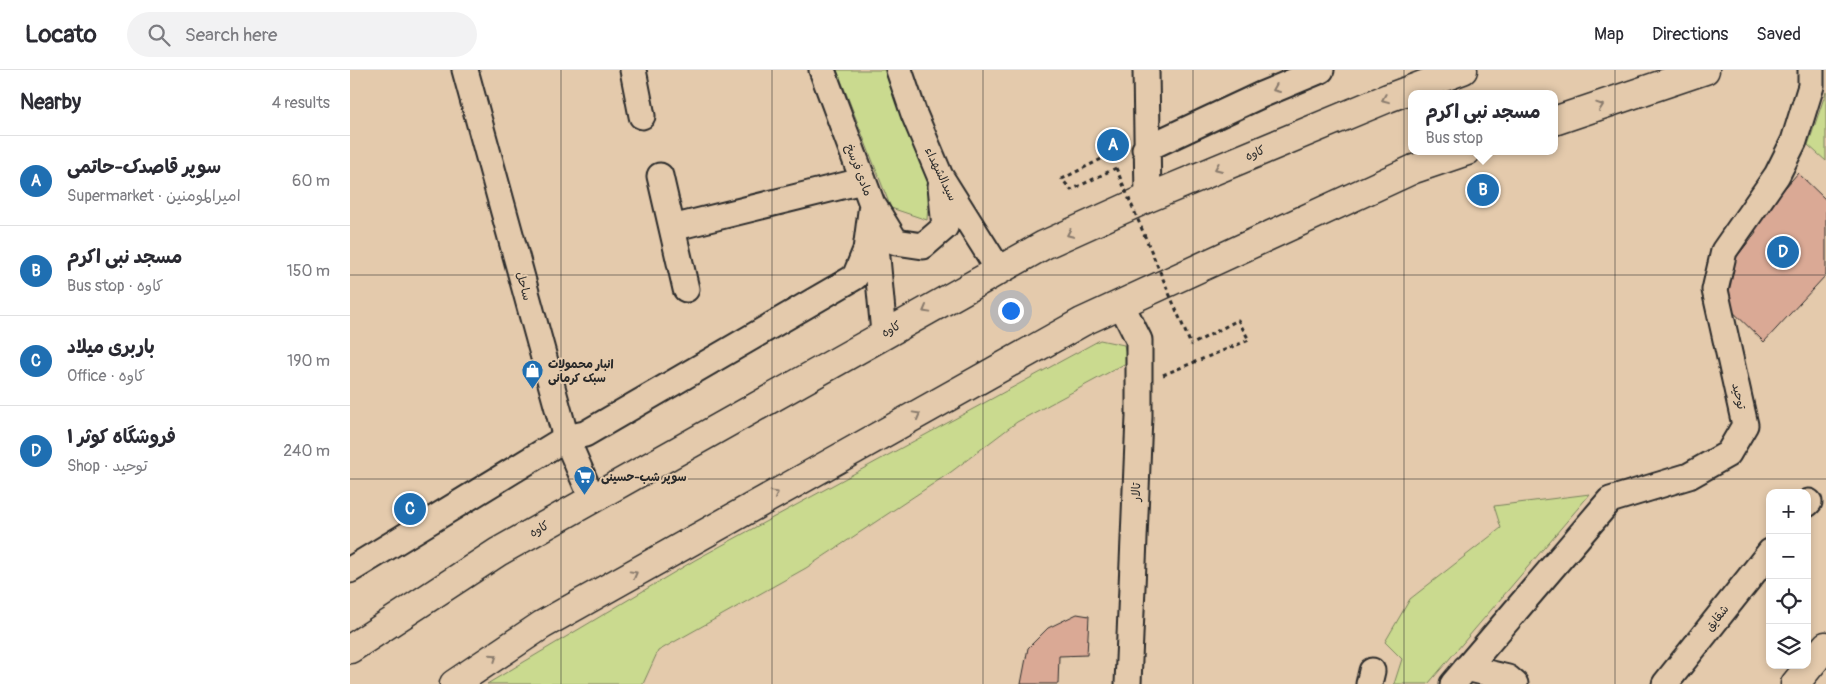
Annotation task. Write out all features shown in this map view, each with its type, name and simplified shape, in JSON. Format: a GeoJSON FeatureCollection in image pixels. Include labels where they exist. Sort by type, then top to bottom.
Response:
{"type":"FeatureCollection","features":[{"type":"Feature","properties":{"kind":"main road","name":"کاوه"},"geometry":{"type":"LineString","coordinates":[[1409,90],[1463,70]]}},
{"type":"Feature","properties":{"kind":"main road"},"geometry":{"type":"LineString","coordinates":[[1558,120],[1705,70]]}},
{"type":"Feature","properties":{"kind":"main road","name":"کاوه"},"geometry":{"type":"LineString","coordinates":[[351,643],[498,552],[592,498],[1044,245],[1148,198],[1408,91]]}},
{"type":"Feature","properties":{"kind":"main road"},"geometry":{"type":"LineString","coordinates":[[454,684],[542,625],[1082,322],[1414,169],[1455,155]]}},
{"type":"Feature","properties":{"kind":"main road"},"geometry":{"type":"LineString","coordinates":[[1795,684],[1826,646]]}},
{"type":"Feature","properties":{"kind":"street","name":"ساحل"},"geometry":{"type":"LineString","coordinates":[[465,70],[566,438],[592,498]]}},
{"type":"Feature","properties":{"kind":"street"},"geometry":{"type":"LineString","coordinates":[[633,70],[642,116]]}},
{"type":"Feature","properties":{"kind":"street","name":"مادی فرسخ"},"geometry":{"type":"LineString","coordinates":[[822,70],[872,204],[884,333]]}},
{"type":"Feature","properties":{"kind":"street","name":"سیدالشهداء"},"geometry":{"type":"LineString","coordinates":[[899,70],[914,114],[940,176],[999,270]]}},
{"type":"Feature","properties":{"kind":"street"},"geometry":{"type":"LineString","coordinates":[[1146,70],[1148,198]]}},
{"type":"Feature","properties":{"kind":"street"},"geometry":{"type":"LineString","coordinates":[[1146,143],[1321,70]]}},
{"type":"Feature","properties":{"kind":"street","name":"توحید"},"geometry":{"type":"LineString","coordinates":[[1463,679],[1610,500],[1689,476],[1728,454],[1746,425],[1715,290],[1724,251],[1777,175],[1794,141],[1811,86],[1812,70]]}},
{"type":"Feature","properties":{"kind":"street"},"geometry":{"type":"LineString","coordinates":[[660,176],[686,289]]}},
{"type":"Feature","properties":{"kind":"street"},"geometry":{"type":"LineString","coordinates":[[872,204],[896,242],[923,246],[946,227],[940,176]]}},
{"type":"Feature","properties":{"kind":"street"},"geometry":{"type":"LineString","coordinates":[[672,228],[862,181]]}},
{"type":"Feature","properties":{"kind":"street"},"geometry":{"type":"LineString","coordinates":[[350,570],[566,438],[585,434],[855,277],[862,264],[866,250],[872,204]]}},
{"type":"Feature","properties":{"kind":"street","name":"تالار"},"geometry":{"type":"LineString","coordinates":[[1120,304],[1139,340],[1128,684]]}},
{"type":"Feature","properties":{"kind":"street","name":"شقایق"},"geometry":{"type":"LineString","coordinates":[[1665,684],[1766,557]]}},
{"type":"Feature","properties":{"kind":"street"},"geometry":{"type":"LineString","coordinates":[[1463,679],[1508,678],[1515,684]]}},
{"type":"Feature","properties":{"kind":"path"},"geometry":{"type":"LineString","coordinates":[[1139,385],[1249,340],[1238,320],[1191,344],[1116,168],[1071,190],[1062,179],[1146,143]]}},
{"type":"Feature","properties":{"kind":"green space"},"geometry":{"type":"Polygon","coordinates":[[[837,70],[890,70],[929,186],[927,220],[891,208],[837,70]]]}},
{"type":"Feature","properties":{"kind":"green space"},"geometry":{"type":"Polygon","coordinates":[[[1826,92],[1826,161],[1808,145],[1826,92]]]}},
{"type":"Feature","properties":{"kind":"green space"},"geometry":{"type":"Polygon","coordinates":[[[1100,340],[1124,345],[1128,362],[1017,422],[951,472],[806,568],[658,651],[643,684],[487,684],[695,560],[1100,340]]]}},
{"type":"Feature","properties":{"kind":"green space"},"geometry":{"type":"Polygon","coordinates":[[[1590,494],[1428,684],[1394,684],[1402,659],[1385,642],[1410,599],[1501,528],[1494,506],[1590,494]]]}},
{"type":"Feature","properties":{"kind":"building"},"geometry":{"type":"Polygon","coordinates":[[[1798,173],[1826,200],[1826,275],[1764,342],[1723,302],[1729,295],[1723,287],[1725,272],[1756,232],[1752,226],[1798,173]]]}},
{"type":"Feature","properties":{"kind":"building"},"geometry":{"type":"Polygon","coordinates":[[[1077,614],[1089,616],[1087,655],[1059,656],[1058,684],[1021,684],[1028,648],[1048,628],[1077,614]]]}},
{"type":"Feature","properties":{"kind":"place","name":"سوپر قاصدک-حاتمی"},"geometry":{"type":"Point","coordinates":[1113,145]}},
{"type":"Feature","properties":{"kind":"place","name":"مسجد نبی اکرم"},"geometry":{"type":"Point","coordinates":[1483,190]}},
{"type":"Feature","properties":{"kind":"place","name":"فروشگاه کوثر ۱"},"geometry":{"type":"Point","coordinates":[1783,252]}},
{"type":"Feature","properties":{"kind":"place","name":"انبار محمولات سبک کرمانی"},"geometry":{"type":"Point","coordinates":[532,390]}},
{"type":"Feature","properties":{"kind":"place","name":"سوپر شب-حسینی"},"geometry":{"type":"Point","coordinates":[585,496]}},
{"type":"Feature","properties":{"kind":"place","name":"باربری میلاد"},"geometry":{"type":"Point","coordinates":[410,509]}}]}
